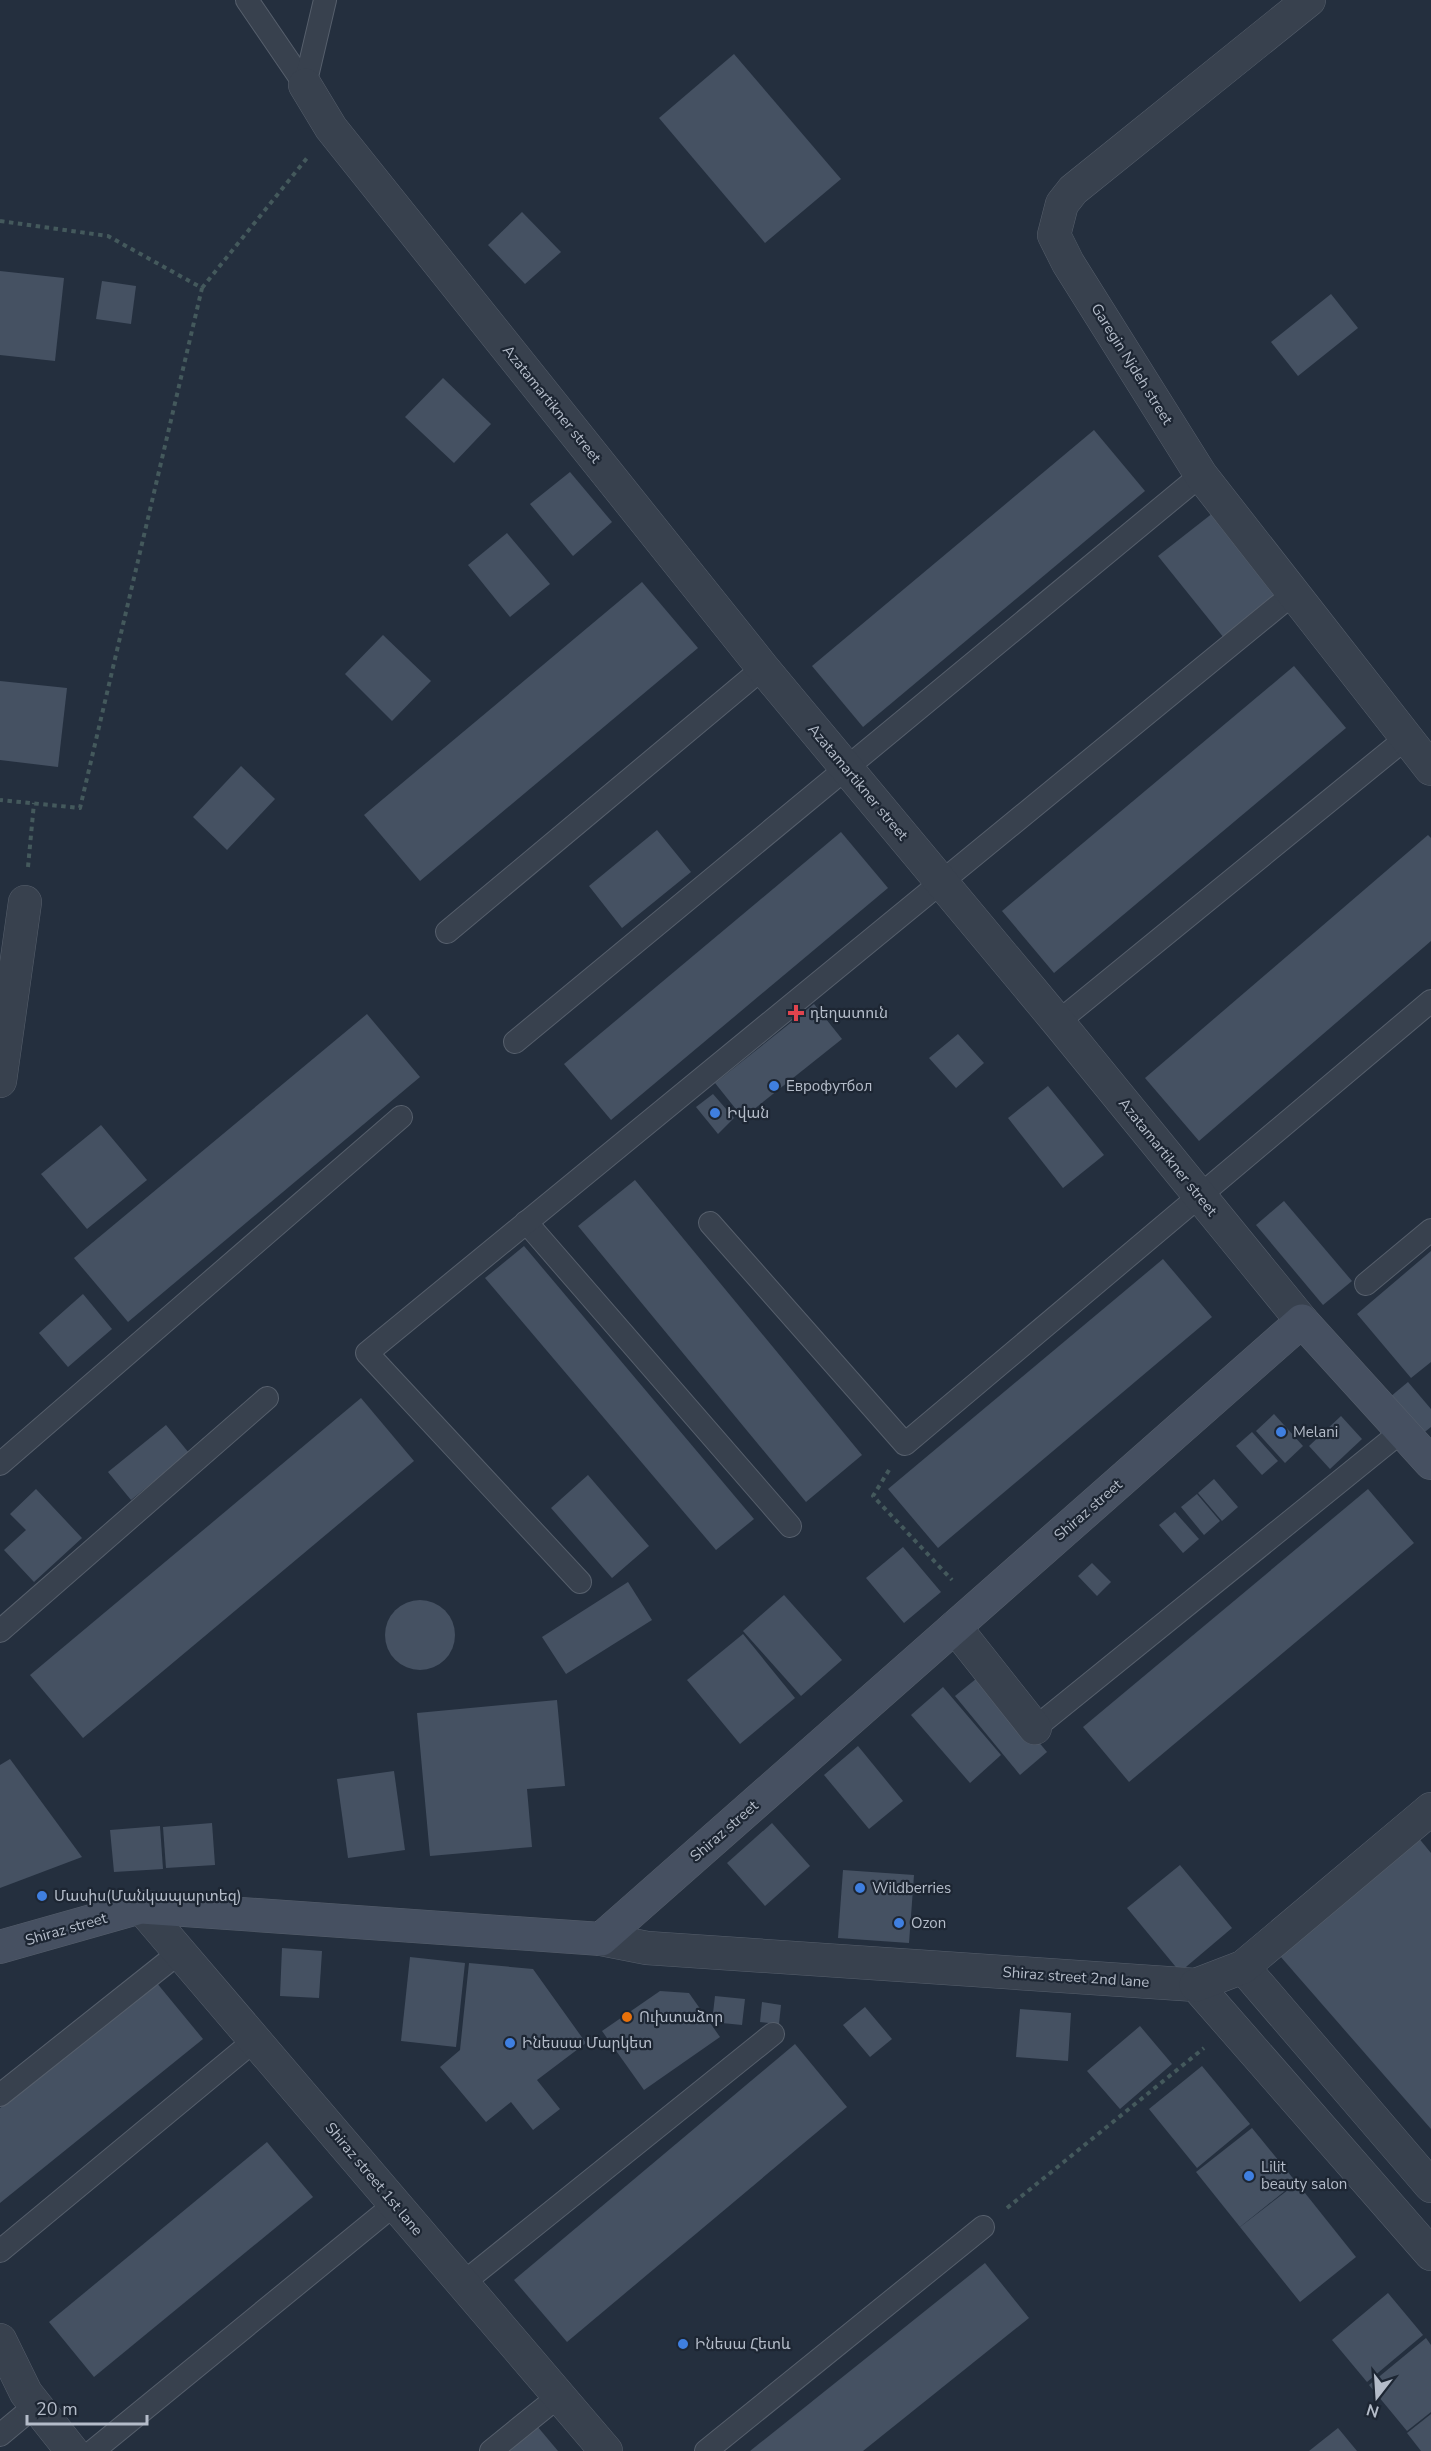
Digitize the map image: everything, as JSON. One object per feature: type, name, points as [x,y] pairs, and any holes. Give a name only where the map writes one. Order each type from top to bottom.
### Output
[{"type":"street","name":"Garegin Njdeh street","points":[[1309,0],[1073,190],[1062,204],[1054,235],[1068,263],[1202,475],[1405,739],[1431,769]]},
{"type":"street","name":"Azatamartikner street","points":[[305,85],[331,128],[763,668],[1058,1022],[1302,1322],[1430,1459]]},
{"type":"street","points":[[0,1081],[25,902]]},
{"type":"street","name":"Shiraz street","points":[[0,1947],[141,1907],[601,1939],[1302,1322]]},
{"type":"street","points":[[955,1627],[1035,1728]]},
{"type":"street","points":[[1431,1809],[1243,1967],[1196,1985],[1431,2254]]},
{"type":"street","name":"Shiraz street 1st lane","points":[[141,1907],[606,2451]]},
{"type":"street","name":"Shiraz street 2nd lane","points":[[601,1939],[646,1948],[1196,1985]]},
{"type":"street","points":[[1243,1967],[1431,2186]]},
{"type":"street","points":[[0,2340],[26,2393],[72,2451]]},
{"type":"lane","points":[[247,0],[305,85]]},
{"type":"lane","points":[[305,85],[325,0]]},
{"type":"lane","points":[[515,1042],[1202,475]]},
{"type":"lane","points":[[580,1582],[367,1353],[1294,593]]},
{"type":"lane","points":[[447,932],[763,668]]},
{"type":"lane","points":[[1058,1022],[1405,739]]},
{"type":"lane","points":[[710,1223],[905,1444],[1431,1001]]},
{"type":"lane","points":[[0,1464],[401,1117]]},
{"type":"lane","points":[[526,1222],[790,1526]]},
{"type":"lane","points":[[1366,1284],[1431,1230]]},
{"type":"lane","points":[[0,1631],[267,1398]]},
{"type":"lane","points":[[1035,1728],[1402,1431]]},
{"type":"lane","points":[[0,2095],[180,1952]]},
{"type":"lane","points":[[463,2283],[773,2034]]},
{"type":"lane","points":[[0,2251],[255,2040]]},
{"type":"lane","points":[[93,2451],[395,2204]]},
{"type":"lane","points":[[706,2451],[983,2227]]},
{"type":"lane","points":[[491,2451],[559,2396]]},
{"type":"lane","points":[[0,2435],[36,2405]]},
{"type":"path","points":[[0,800],[80,808],[202,288],[331,128]]},
{"type":"path","points":[[0,221],[108,236],[202,288]]},
{"type":"path","points":[[25,902],[34,802]]},
{"type":"path","points":[[905,1444],[873,1496],[957,1585]]},
{"type":"path","points":[[983,2227],[1232,2025]]},
{"type":"building","points":[[734,54],[841,179],[765,243],[659,118]]},
{"type":"building","points":[[522,212],[561,252],[525,284],[488,245]]},
{"type":"building","points":[[0,271],[64,278],[55,361],[0,355]]},
{"type":"building","points":[[102,281],[136,286],[131,324],[96,319]]},
{"type":"building","points":[[1331,294],[1358,328],[1298,376],[1271,342]]},
{"type":"building","points":[[443,378],[491,424],[454,463],[405,417]]},
{"type":"building","points":[[1094,430],[1145,491],[863,727],[812,666]]},
{"type":"building","points":[[570,472],[612,522],[573,556],[530,504]]},
{"type":"building","points":[[1218,509],[1284,590],[1224,638],[1158,556]]},
{"type":"building","points":[[507,533],[550,584],[510,617],[468,565]]},
{"type":"building","points":[[642,582],[698,648],[420,881],[364,815]]},
{"type":"building","points":[[383,635],[431,681],[392,721],[345,674]]},
{"type":"building","points":[[1294,666],[1346,728],[1054,973],[1002,911]]},
{"type":"building","points":[[0,681],[67,688],[58,767],[0,760]]},
{"type":"building","points":[[241,766],[275,799],[227,850],[193,817]]},
{"type":"building","points":[[657,830],[691,872],[622,928],[589,886]]},
{"type":"building","points":[[841,832],[888,888],[611,1120],[564,1064]]},
{"type":"building","points":[[1428,835],[1431,838],[1431,941],[1199,1141],[1145,1078]]},
{"type":"building","points":[[814,1004],[842,1039],[743,1118],[715,1083]]},
{"type":"building","points":[[367,1014],[420,1077],[128,1322],[74,1258]]},
{"type":"building","points":[[958,1034],[984,1063],[956,1088],[929,1058]]},
{"type":"building","points":[[1048,1086],[1104,1155],[1063,1188],[1008,1118]]},
{"type":"building","points":[[713,1094],[734,1118],[718,1134],[696,1107]]},
{"type":"building","points":[[101,1125],[147,1180],[87,1229],[41,1174]]},
{"type":"building","points":[[635,1180],[862,1455],[806,1502],[578,1226]]},
{"type":"building","points":[[1284,1201],[1352,1281],[1323,1305],[1256,1225]]},
{"type":"building","points":[[524,1246],[754,1519],[716,1550],[485,1278]]},
{"type":"building","points":[[1431,1251],[1431,1362],[1411,1378],[1357,1314]]},
{"type":"building","points":[[1163,1259],[1212,1317],[938,1548],[888,1489]]},
{"type":"building","points":[[83,1294],[112,1329],[68,1367],[39,1333]]},
{"type":"building","points":[[1408,1382],[1431,1409],[1431,1427],[1416,1439],[1384,1402]]},
{"type":"building","points":[[361,1398],[414,1461],[83,1738],[30,1675]]},
{"type":"building","points":[[1274,1414],[1303,1446],[1285,1463],[1256,1431]]},
{"type":"building","points":[[1341,1416],[1362,1439],[1330,1469],[1309,1446]]},
{"type":"building","points":[[166,1425],[189,1453],[131,1500],[108,1472]]},
{"type":"building","points":[[1252,1432],[1278,1461],[1262,1475],[1236,1446]]},
{"type":"building","points":[[588,1475],[649,1546],[612,1578],[551,1508]]},
{"type":"building","points":[[1214,1479],[1238,1507],[1222,1521],[1198,1493]]},
{"type":"building","points":[[36,1489],[82,1538],[34,1582],[4,1550],[26,1530],[10,1514]]},
{"type":"building","points":[[1368,1489],[1414,1543],[1129,1782],[1083,1727]]},
{"type":"building","points":[[1197,1494],[1220,1521],[1204,1535],[1181,1507]]},
{"type":"building","points":[[1175,1512],[1199,1539],[1183,1553],[1159,1525]]},
{"type":"building","points":[[903,1547],[941,1592],[904,1623],[866,1578]]},
{"type":"building","points":[[1092,1563],[1111,1582],[1097,1596],[1078,1576]]},
{"type":"building","points":[[628,1582],[652,1620],[566,1674],[542,1637]]},
{"type":"building","points":[[784,1595],[842,1660],[801,1696],[743,1631]]},
{"type":"building","points":[[420,1600],[433,1603],[445,1610],[452,1622],[455,1635],[452,1648],[445,1660],[433,1667],[420,1670],[407,1667],[395,1660],[388,1648],[385,1635],[388,1622],[395,1610],[407,1603]]},
{"type":"building","points":[[743,1634],[795,1698],[740,1744],[687,1680]]},
{"type":"building","points":[[982,1674],[1047,1752],[1020,1775],[955,1696]]},
{"type":"building","points":[[943,1687],[1001,1755],[970,1783],[911,1715]]},
{"type":"building","points":[[557,1700],[565,1786],[527,1789],[532,1847],[430,1856],[417,1713]]},
{"type":"building","points":[[858,1746],[903,1801],[869,1829],[824,1775]]},
{"type":"building","points":[[10,1759],[82,1857],[0,1888],[0,1765]]},
{"type":"building","points":[[394,1771],[405,1850],[348,1858],[337,1779]]},
{"type":"building","points":[[212,1823],[215,1865],[166,1868],[163,1827]]},
{"type":"building","points":[[772,1823],[810,1866],[765,1906],[727,1863]]},
{"type":"building","points":[[160,1826],[163,1869],[114,1872],[110,1830]]},
{"type":"building","points":[[1417,1836],[1431,1853],[1431,2129],[1280,1956]]},
{"type":"building","points":[[1180,1865],[1232,1928],[1180,1972],[1127,1908]]},
{"type":"building","points":[[843,1870],[914,1875],[909,1943],[838,1938]]},
{"type":"building","points":[[282,1948],[322,1951],[319,1998],[280,1996]]},
{"type":"building","points":[[410,1957],[465,1963],[456,2047],[401,2041]]},
{"type":"building","points":[[469,1963],[533,1969],[586,2043],[537,2080],[560,2109],[533,2130],[511,2102],[486,2122],[440,2067],[460,2050]]},
{"type":"building","points":[[156,1982],[203,2039],[0,2203],[0,2108]]},
{"type":"building","points":[[660,1991],[689,1993],[720,2037],[644,2090],[602,2031]]},
{"type":"building","points":[[715,1996],[745,1999],[742,2025],[712,2022]]},
{"type":"building","points":[[762,2002],[781,2005],[779,2024],[760,2022]]},
{"type":"building","points":[[865,2007],[892,2039],[870,2057],[843,2025]]},
{"type":"building","points":[[1020,2009],[1071,2013],[1068,2061],[1016,2057]]},
{"type":"building","points":[[1140,2026],[1172,2064],[1120,2109],[1087,2071]]},
{"type":"building","points":[[795,2044],[847,2107],[567,2342],[514,2280]]},
{"type":"building","points":[[1202,2066],[1250,2124],[1197,2168],[1149,2109]]},
{"type":"building","points":[[1252,2128],[1296,2182],[1240,2227],[1196,2172]]},
{"type":"building","points":[[267,2142],[313,2197],[94,2377],[49,2322]]},
{"type":"building","points":[[1297,2183],[1356,2257],[1300,2302],[1240,2227]]},
{"type":"building","points":[[985,2263],[1029,2318],[863,2451],[750,2451]]},
{"type":"building","points":[[1388,2293],[1423,2335],[1367,2382],[1332,2340]]},
{"type":"building","points":[[1426,2338],[1431,2345],[1431,2412],[1407,2431],[1369,2385]]},
{"type":"building","points":[[1431,2414],[1431,2451],[1421,2451],[1407,2433]]},
{"type":"building","points":[[537,2426],[558,2451],[508,2451]]},
{"type":"building","points":[[1338,2428],[1357,2451],[1309,2451]]},
{"type":"place","name":"դեղատուն","points":[[796,1013]]},
{"type":"place","name":"Еврофутбол","points":[[774,1086]]},
{"type":"place","name":"Իվան","points":[[715,1113]]},
{"type":"place","name":"Melani","points":[[1281,1432]]},
{"type":"place","name":"Wildberries","points":[[860,1888]]},
{"type":"place","name":"Մասիս(Մանկապարտեզ)","points":[[42,1896]]},
{"type":"place","name":"Ozon","points":[[899,1923]]},
{"type":"place","name":"Ուխտաձոր","points":[[627,2017]]},
{"type":"place","name":"Ինեսսա Մարկետ","points":[[510,2043]]},
{"type":"place","name":"Lilit beauty salon","points":[[1249,2176]]},
{"type":"place","name":"Ինեսա Հետև","points":[[683,2344]]}]
